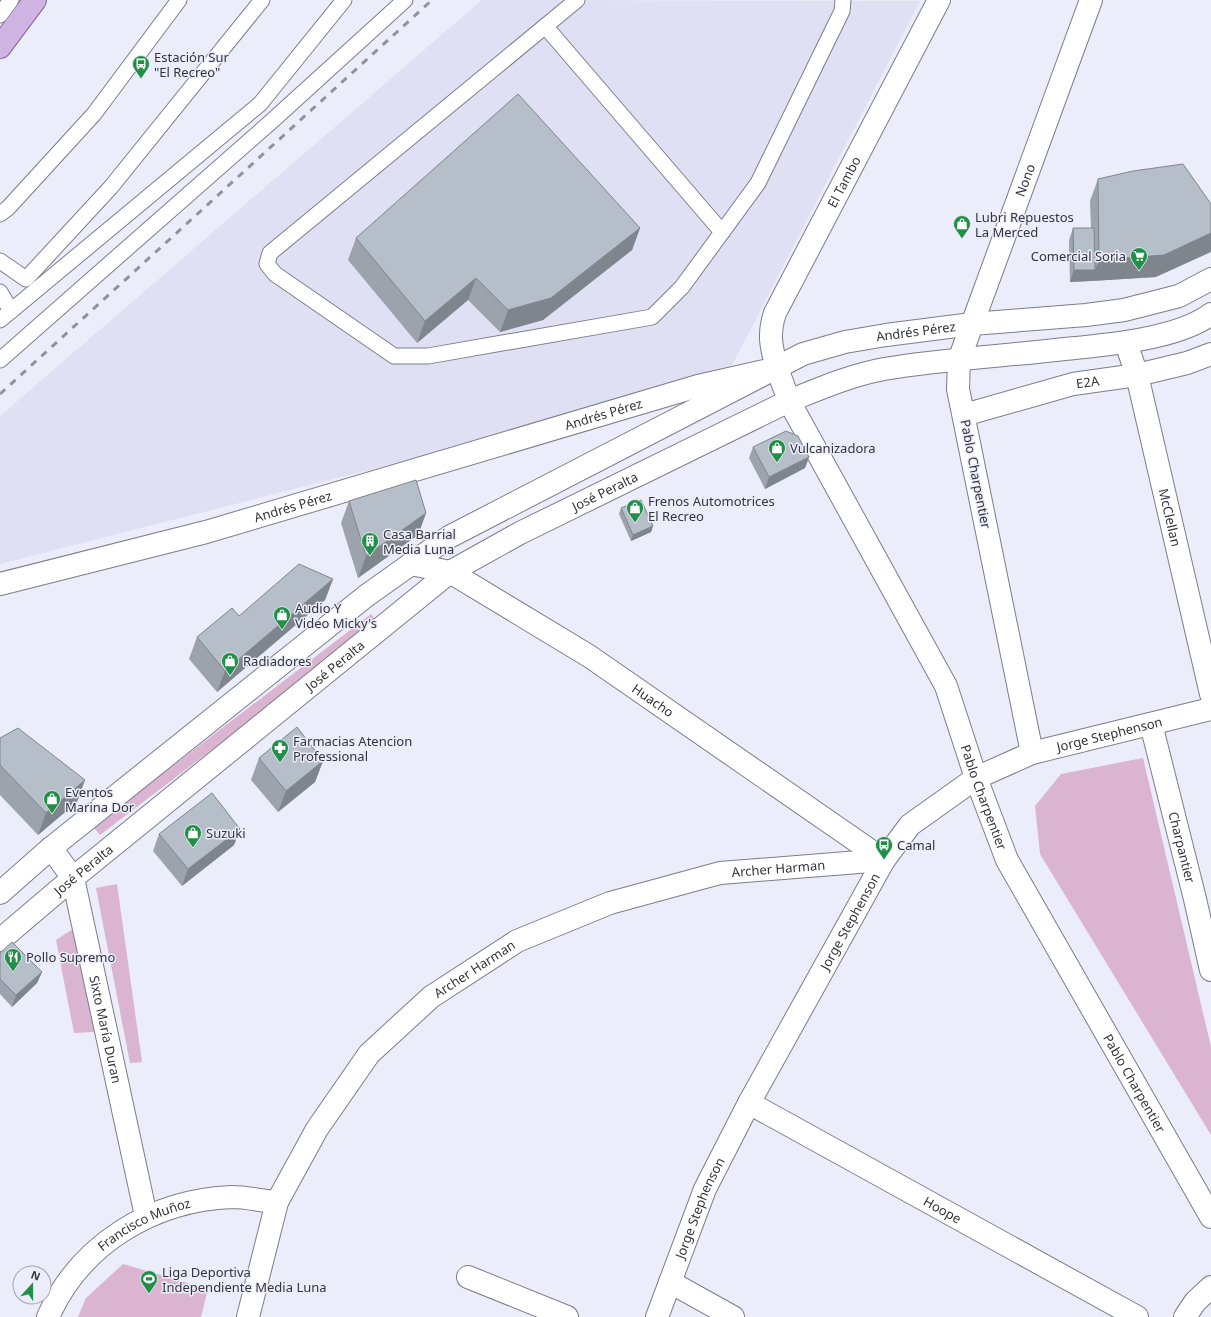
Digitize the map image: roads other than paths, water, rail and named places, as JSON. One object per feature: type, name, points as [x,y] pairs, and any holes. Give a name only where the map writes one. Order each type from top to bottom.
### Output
[{"type":"main road","points":[[0,47],[35,0]]},
{"type":"street","name":"El Tambo","points":[[777,368],[771,349],[770,329],[774,313],[939,0]]},
{"type":"street","name":"Nono","points":[[959,360],[1091,0]]},
{"type":"street","name":"Andrés Pérez","points":[[0,584],[206,532],[698,386],[777,368],[803,354],[845,342],[972,324],[1086,315],[1124,310],[1179,296],[1211,279]]},
{"type":"street","points":[[789,401],[830,385],[882,370],[959,360],[1126,343],[1202,321],[1211,314]]},
{"type":"street","name":"McClellan","points":[[1126,343],[1137,375],[1211,694]]},
{"type":"street","name":"E2A","points":[[964,415],[1073,384],[1137,375],[1187,363],[1211,354]]},
{"type":"street","name":"Pablo Charpentier","points":[[959,360],[958,389],[1032,753]]},
{"type":"street","name":"Pablo Charpentier","points":[[777,368],[789,401],[946,686],[976,778],[1007,860],[1211,1217]]},
{"type":"street","points":[[0,893],[51,848],[366,596],[449,537],[777,368]]},
{"type":"street","name":"José Peralta","points":[[0,940],[73,878],[450,572],[520,533],[789,401]]},
{"type":"street","name":"Huacho","points":[[411,564],[450,572],[589,656],[884,860]]},
{"type":"street","name":"Jorge Stephenson","points":[[656,1317],[704,1189],[749,1103],[884,860],[910,825],[976,778],[1032,753],[1211,709]]},
{"type":"street","name":"Charpantier","points":[[1151,724],[1203,897],[1211,970]]},
{"type":"street","name":"Sixto María Duran","points":[[51,848],[73,878],[146,1216]]},
{"type":"street","name":"Archer Harman","points":[[248,1317],[277,1202],[317,1129],[369,1054],[431,997],[517,941],[610,903],[720,873],[884,860]]},
{"type":"street","name":"Hoope","points":[[749,1103],[1137,1317]]},
{"type":"street","name":"Francisco Muñoz","points":[[48,1317],[56,1300],[79,1266],[110,1238],[146,1216],[188,1202],[203,1200],[233,1197],[277,1202]]},
{"type":"street","points":[[468,1277],[567,1317]]},
{"type":"street","points":[[670,1282],[733,1317]]},
{"type":"street","points":[[1186,1317],[1195,1302],[1211,1288]]},
{"type":"lane","points":[[0,14],[11,0]]},
{"type":"lane","points":[[0,214],[8,208],[94,114],[179,0]]},
{"type":"lane","points":[[0,261],[26,279],[111,187],[262,0]]},
{"type":"lane","points":[[0,292],[6,316],[260,104],[344,0]]},
{"type":"lane","points":[[0,360],[273,120],[405,0]]},
{"type":"lane","points":[[577,0],[270,253],[267,264],[275,274],[394,356],[428,356],[652,317],[682,287],[758,183],[842,11],[843,0]]},
{"type":"lane","points":[[545,26],[722,232]]},
{"type":"railway","points":[[0,394],[432,0]]},
{"type":"place","name":"Estación Sur \"El Recreo\"","points":[[141,79]]},
{"type":"place","name":"Lubri Repuestos La Merced","points":[[962,239]]},
{"type":"place","name":"Comercial Soria","points":[[1139,271]]},
{"type":"place","name":"Vulcanizadora","points":[[777,463]]},
{"type":"place","name":"Frenos Automotrices El Recreo","points":[[635,523]]},
{"type":"place","name":"Casa Barrial Media Luna","points":[[370,556]]},
{"type":"place","name":"Audio Y Video Micky's","points":[[282,630]]},
{"type":"place","name":"Radiadores","points":[[230,676]]},
{"type":"place","name":"Farmacias Atencion Professional","points":[[280,763]]},
{"type":"place","name":"Eventos Marina Dor","points":[[52,814]]},
{"type":"place","name":"Suzuki","points":[[193,848]]},
{"type":"place","name":"Camal","points":[[884,860]]},
{"type":"place","name":"Pollo Supremo","points":[[13,972]]},
{"type":"place","name":"Liga Deportiva Independiente Media Luna","points":[[149,1294]]}]
